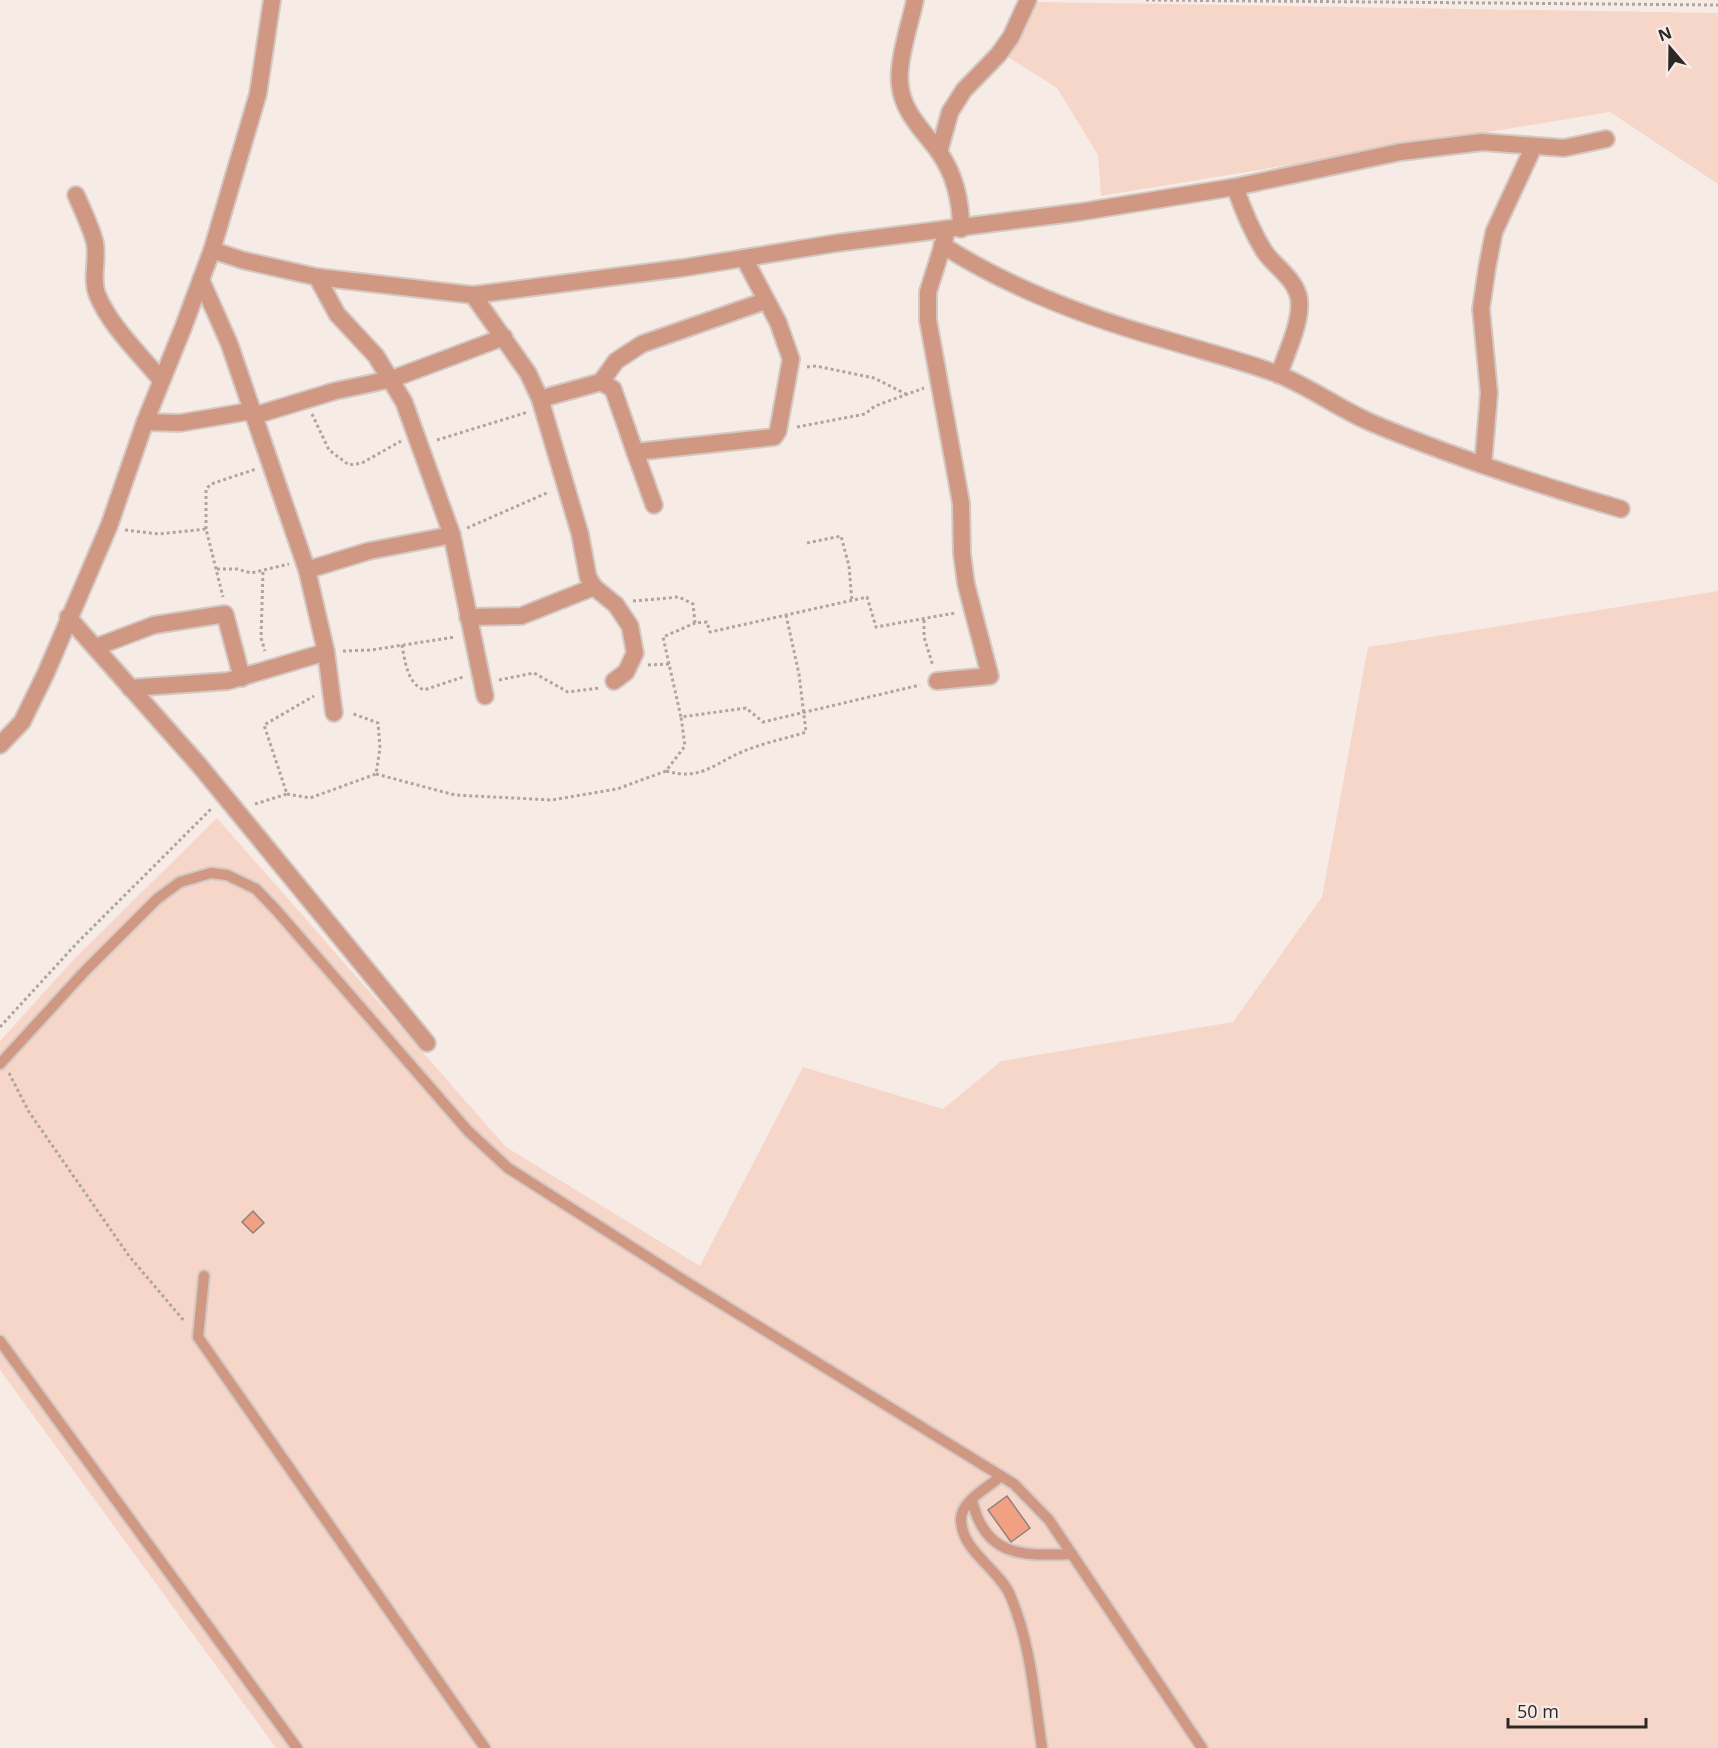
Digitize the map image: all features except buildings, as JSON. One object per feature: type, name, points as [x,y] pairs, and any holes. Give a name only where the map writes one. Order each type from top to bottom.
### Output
[{"type":"street","points":[[0,745],[22,722],[46,673],[109,525],[145,422],[212,250],[258,94],[272,0]]},
{"type":"street","points":[[915,0],[899,83],[902,100],[912,118],[939,152],[956,186],[961,208],[928,292],[932,352],[940,383],[961,503],[962,554],[990,676],[937,681]]},
{"type":"street","points":[[939,152],[950,112],[964,90],[998,55],[1011,37],[1028,0]]},
{"type":"street","points":[[212,250],[242,260],[317,277],[473,295],[837,243],[950,235],[1235,187],[1400,152],[1482,142],[1533,148],[1564,148],[1606,139]]},
{"type":"street","points":[[1483,465],[1489,393],[1481,309],[1487,268],[1494,232],[1533,148]]},
{"type":"street","points":[[1235,187],[1251,230],[1266,254],[1289,279],[1299,297],[1297,318],[1279,375]]},
{"type":"street","points":[[76,195],[94,243],[96,262],[93,281],[98,296],[113,320],[161,380]]},
{"type":"street","points":[[950,235],[986,273],[1016,287],[1107,321],[1228,357],[1279,375],[1371,422],[1483,465],[1620,509]]},
{"type":"street","points":[[635,452],[774,437],[778,431],[790,368],[787,343],[744,258]]},
{"type":"street","points":[[317,277],[337,314],[368,347],[392,379],[418,438],[452,535],[485,696]]},
{"type":"street","points":[[201,280],[229,343],[305,565],[326,652],[334,712]]},
{"type":"street","points":[[473,295],[528,373],[540,399],[566,486],[580,534],[585,568],[594,587],[616,605],[634,638],[636,653],[632,662],[626,672],[614,681]]},
{"type":"street","points":[[540,399],[601,382],[616,361],[642,344],[765,301]]},
{"type":"street","points":[[145,422],[180,423],[252,414],[392,379],[504,337]]},
{"type":"street","points":[[601,382],[613,389],[654,505]]},
{"type":"street","points":[[305,565],[452,535]]},
{"type":"street","points":[[468,617],[521,616],[594,587]]},
{"type":"street","points":[[96,646],[154,625],[225,614],[242,678]]},
{"type":"street","points":[[68,617],[96,646],[224,795],[427,1043]]},
{"type":"street","points":[[130,688],[187,685],[242,678],[326,652]]},
{"type":"lane","points":[[1,1063],[85,971],[157,899],[180,882],[211,873],[227,875],[244,882],[256,889],[277,911],[468,1131],[508,1168],[688,1283],[1001,1476],[1031,1499],[1072,1554],[1202,1748]]},
{"type":"lane","points":[[204,1276],[198,1338],[485,1748]]},
{"type":"lane","points":[[0,1341],[297,1748]]},
{"type":"lane","points":[[1001,1476],[972,1500],[962,1514],[963,1532],[978,1556],[1002,1582],[1019,1620],[1033,1679],[1042,1748]]},
{"type":"lane","points":[[972,1500],[981,1527],[999,1546],[1024,1554],[1072,1554]]},
{"type":"path","points":[[1146,0],[1718,5]]},
{"type":"path","points":[[790,368],[816,366],[874,378],[906,394]]},
{"type":"path","points":[[774,437],[795,427],[865,414],[875,406],[940,383]]},
{"type":"path","points":[[306,399],[329,450],[349,465],[362,463],[418,438],[456,436],[517,417],[528,412],[540,399]]},
{"type":"path","points":[[225,614],[218,569],[207,529],[205,496],[211,484],[270,464]]},
{"type":"path","points":[[452,535],[537,496],[566,486]]},
{"type":"path","points":[[109,525],[129,531],[159,534],[207,529]]},
{"type":"path","points":[[807,543],[841,536],[849,566],[852,602]]},
{"type":"path","points":[[218,569],[263,572],[305,565]]},
{"type":"path","points":[[263,572],[261,639],[267,658],[265,671]]},
{"type":"path","points":[[616,605],[643,598],[679,597],[693,604],[695,623]]},
{"type":"path","points":[[236,810],[287,794],[309,798],[376,774],[455,795],[552,800],[617,789],[666,771],[685,746],[681,717],[663,637],[695,623],[707,622],[710,632],[867,597],[876,627],[924,620],[973,609]]},
{"type":"path","points":[[666,771],[681,775],[715,768],[741,752],[806,732],[794,644],[786,615]]},
{"type":"path","points":[[681,717],[746,708],[763,722],[937,681],[924,637],[924,620]]},
{"type":"path","points":[[326,652],[371,650],[472,634]]},
{"type":"path","points":[[402,645],[409,675],[419,688],[424,690],[480,671],[497,681],[534,672],[568,692],[601,688],[614,681]]},
{"type":"path","points":[[632,662],[669,664]]},
{"type":"path","points":[[287,794],[264,725],[331,687]]},
{"type":"path","points":[[334,712],[358,714],[378,723],[380,748],[376,774]]},
{"type":"path","points":[[0,1027],[77,943],[184,838],[224,795]]},
{"type":"path","points":[[1,1063],[29,1112],[129,1256],[198,1338]]},
{"type":"shaded area","points":[[1038,2],[1718,13],[1718,184],[1610,112],[1101,196],[1098,155],[1057,88],[1006,56]]},
{"type":"shaded area","points":[[1718,591],[1718,1748],[276,1748],[0,1370],[0,1041],[75,958],[217,818],[506,1147],[700,1266],[803,1067],[943,1109],[1001,1061],[1233,1022],[1322,897],[1368,647]]}]
